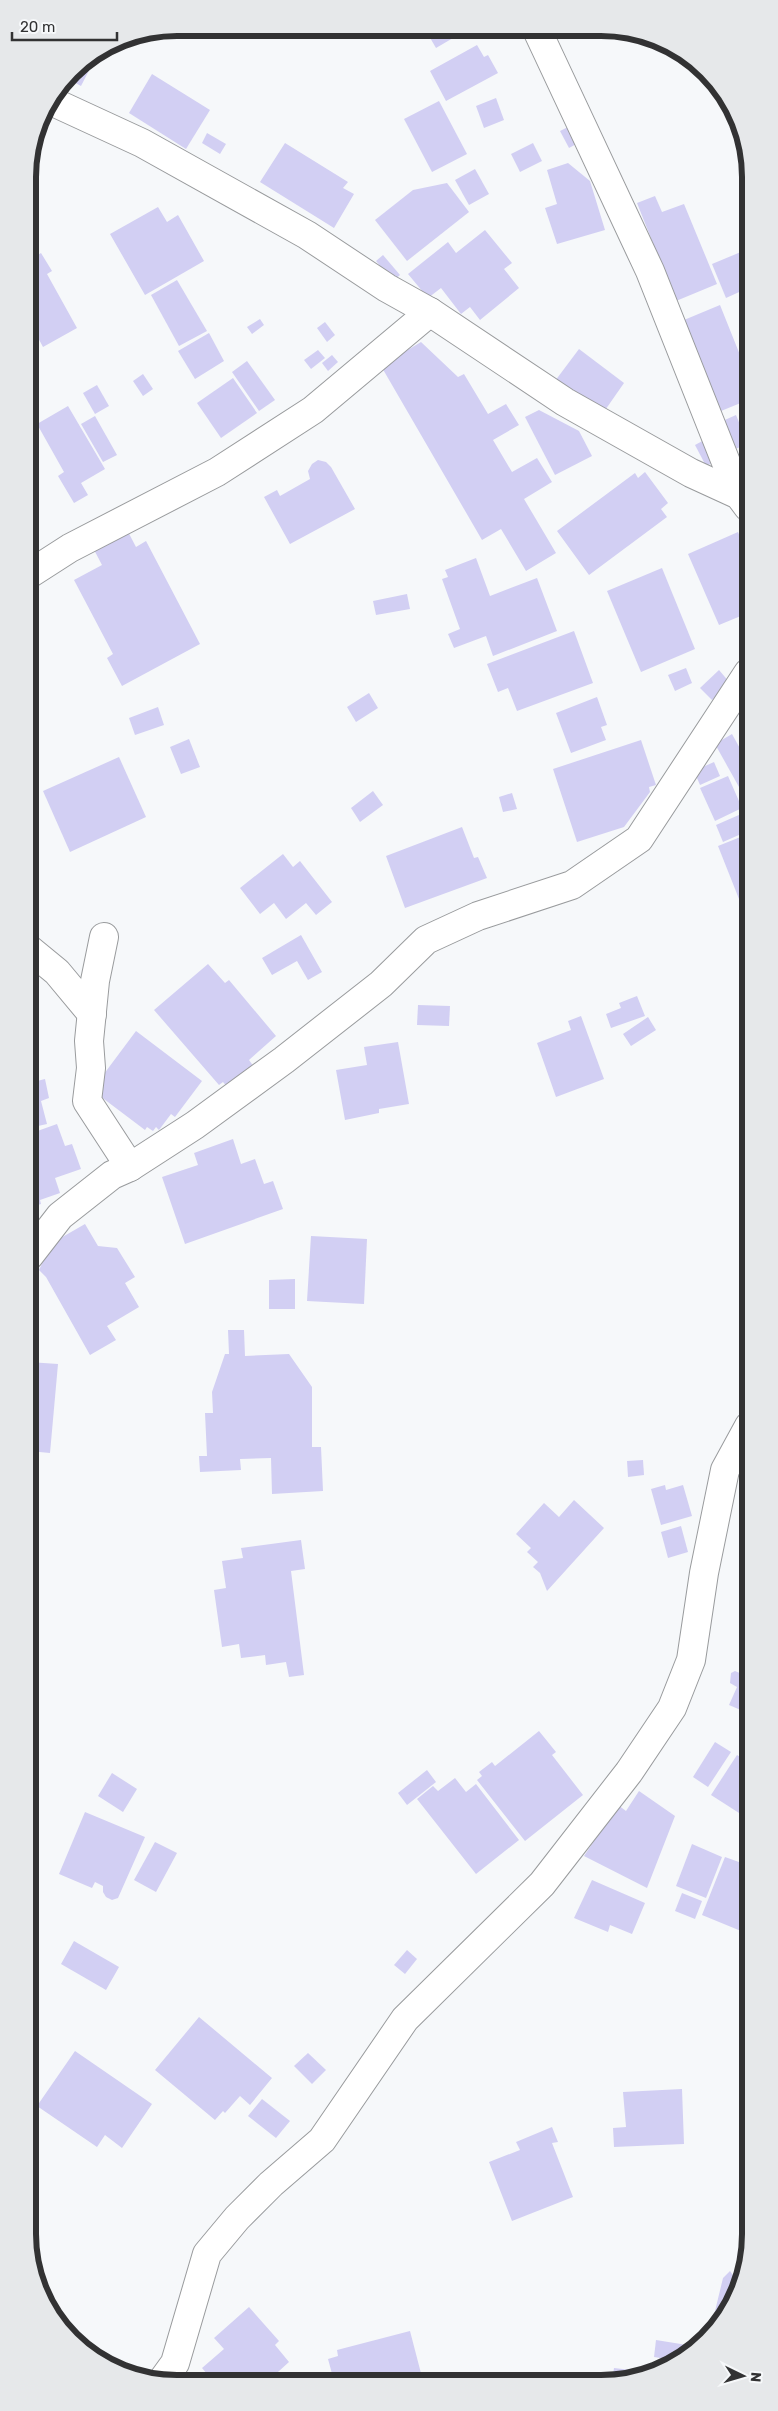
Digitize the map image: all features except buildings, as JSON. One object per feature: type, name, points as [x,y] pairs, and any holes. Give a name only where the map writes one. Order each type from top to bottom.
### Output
[{"type":"street","points":[[539,36],[650,271],[742,498]]},
{"type":"street","points":[[58,103],[142,144],[307,235],[387,288],[430,312],[565,402],[742,500]]},
{"type":"street","points":[[37,569],[70,548],[217,472],[313,410],[430,312]]},
{"type":"street","points":[[36,1246],[60,1216],[112,1175],[130,1167],[195,1125],[284,1060],[381,984],[426,940],[478,916],[572,885],[639,839],[742,683]]},
{"type":"street","points":[[104,937],[95,981],[89,1040],[91,1068],[87,1101],[130,1167]]},
{"type":"street","points":[[37,955],[57,972],[92,1014]]},
{"type":"street","points":[[167,2374],[175,2362],[207,2254],[237,2218],[271,2184],[322,2140],[405,2019],[542,1884],[629,1772],[672,1708],[691,1660],[704,1573],[725,1470],[741,1440]]}]
